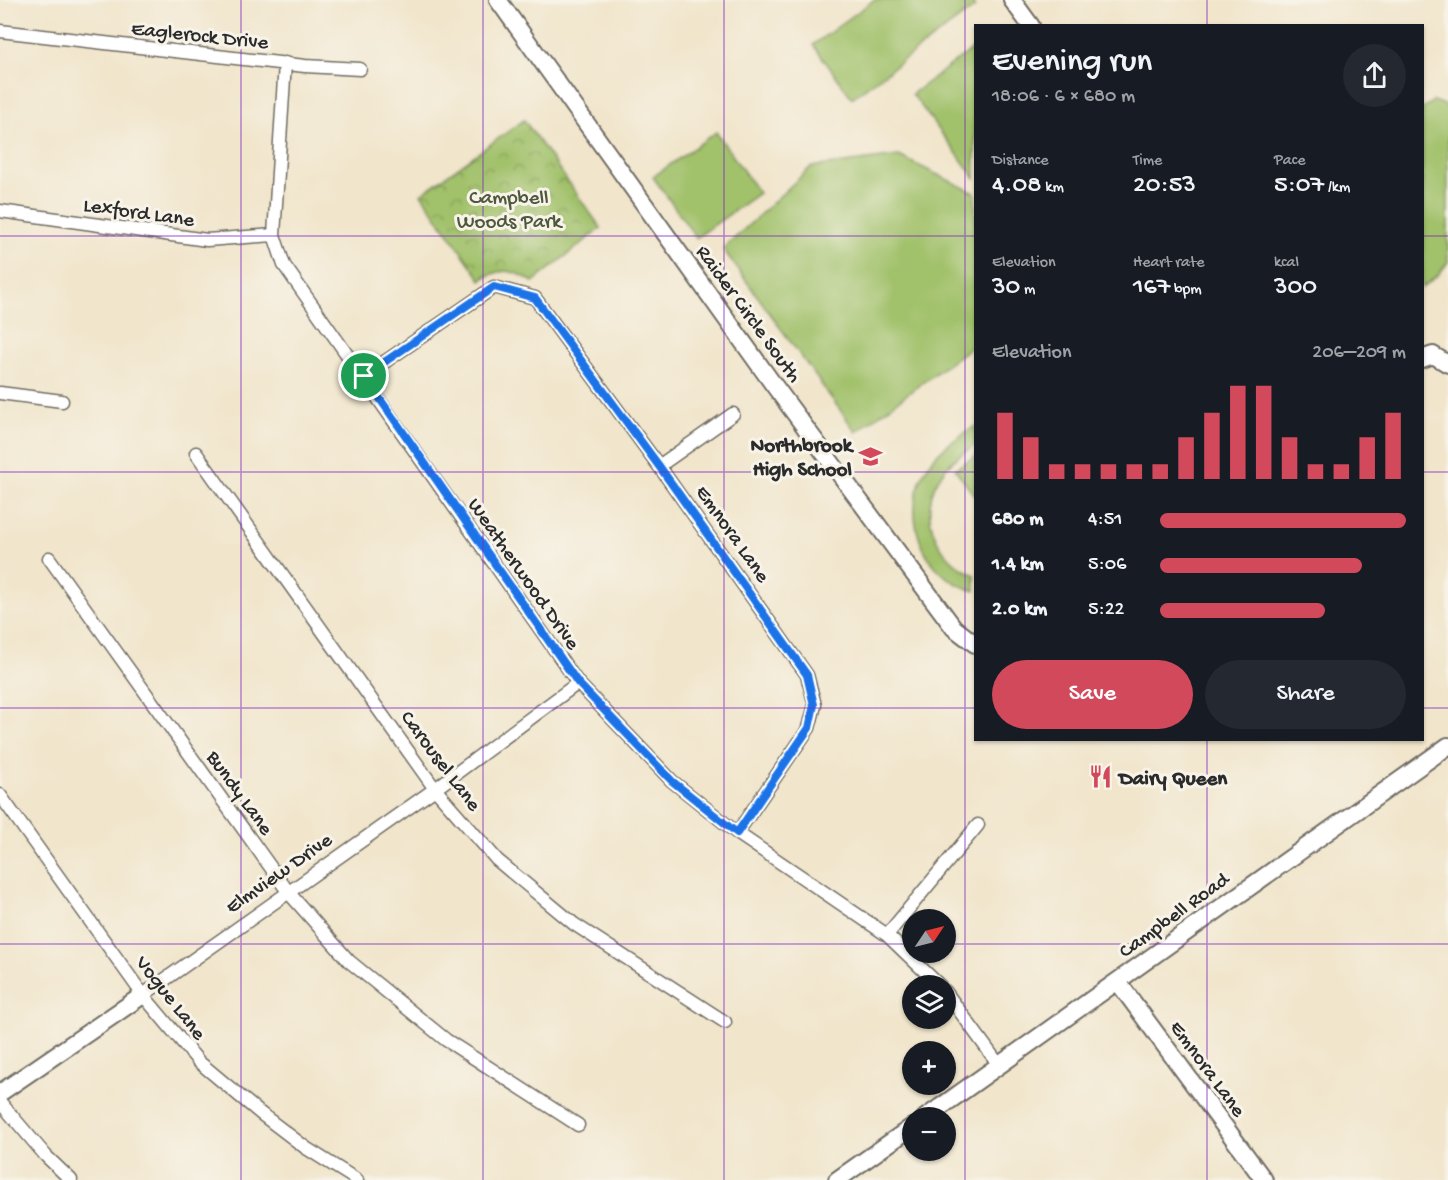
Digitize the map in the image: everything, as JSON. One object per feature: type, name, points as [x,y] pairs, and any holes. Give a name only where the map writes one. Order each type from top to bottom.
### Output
[{"type":"street","name":"Raider Circle South","points":[[498,0],[794,412],[954,628],[974,643]]},
{"type":"street","points":[[1012,0],[1030,24]]},
{"type":"street","name":"Eaglerock Drive","points":[[0,31],[285,63],[360,69]]},
{"type":"street","name":"Weatherwood Drive","points":[[285,63],[274,235],[284,265],[578,683],[672,781],[737,833],[887,935],[929,975]]},
{"type":"street","name":"Lexford Lane","points":[[0,211],[207,240],[274,235]]},
{"type":"street","name":"Emnora Lane","points":[[364,376],[494,287],[535,298],[659,466],[807,675],[814,705],[809,728],[737,833]]},
{"type":"street","points":[[1424,358],[1433,355],[1448,364]]},
{"type":"street","points":[[0,393],[62,401]]},
{"type":"street","points":[[659,466],[733,414]]},
{"type":"street","name":"Carousel Lane","points":[[196,453],[435,789],[496,860],[574,924],[725,1022]]},
{"type":"street","name":"Bundy Lane","points":[[49,558],[289,893],[349,961],[446,1040],[578,1125]]},
{"type":"street","name":"Elmview Drive","points":[[0,1093],[289,893],[578,683]]},
{"type":"street","name":"Campbell Road","points":[[940,1107],[1448,746]]},
{"type":"street","name":"Vogue Lane","points":[[0,795],[143,995],[199,1062],[288,1134],[357,1180]]},
{"type":"street","points":[[887,935],[978,825]]},
{"type":"street","name":"Emnora Lane","points":[[1118,982],[1264,1180]]},
{"type":"street","points":[[956,1006],[999,1065]]},
{"type":"street","points":[[0,1102],[46,1156],[70,1180]]},
{"type":"street","points":[[837,1180],[902,1134]]},
{"type":"green space","points":[[874,0],[970,0],[975,7],[852,98],[813,45]]},
{"type":"green space","points":[[974,48],[974,177],[912,94]]},
{"type":"green space","points":[[1433,101],[1445,105],[1448,110],[1448,262],[1439,274],[1424,286],[1424,108]]},
{"type":"green space","name":"Campbell Woods Park","points":[[524,120],[601,228],[533,282],[519,274],[507,271],[495,273],[481,280],[421,194]]},
{"type":"green space","points":[[716,132],[759,193],[696,238],[653,177]]},
{"type":"green space","points":[[899,156],[974,193],[974,345],[856,432],[723,249],[811,167]]},
{"type":"green space","points":[[974,427],[974,446],[950,464],[935,486],[930,501],[930,516],[939,545],[949,557],[974,574],[974,591],[956,583],[940,572],[928,557],[915,521],[915,501],[920,482],[933,458]]},
{"type":"green space","points":[[974,457],[974,496],[955,469]]},
{"type":"place","name":"Northbrook High School","points":[[870,456]]},
{"type":"place","name":"Dairy Queen","points":[[1101,777]]},
{"type":"route","points":[[494,287],[535,298],[659,466],[807,675],[814,705],[809,728],[737,833],[672,781],[578,683],[364,376],[494,287]]}]
